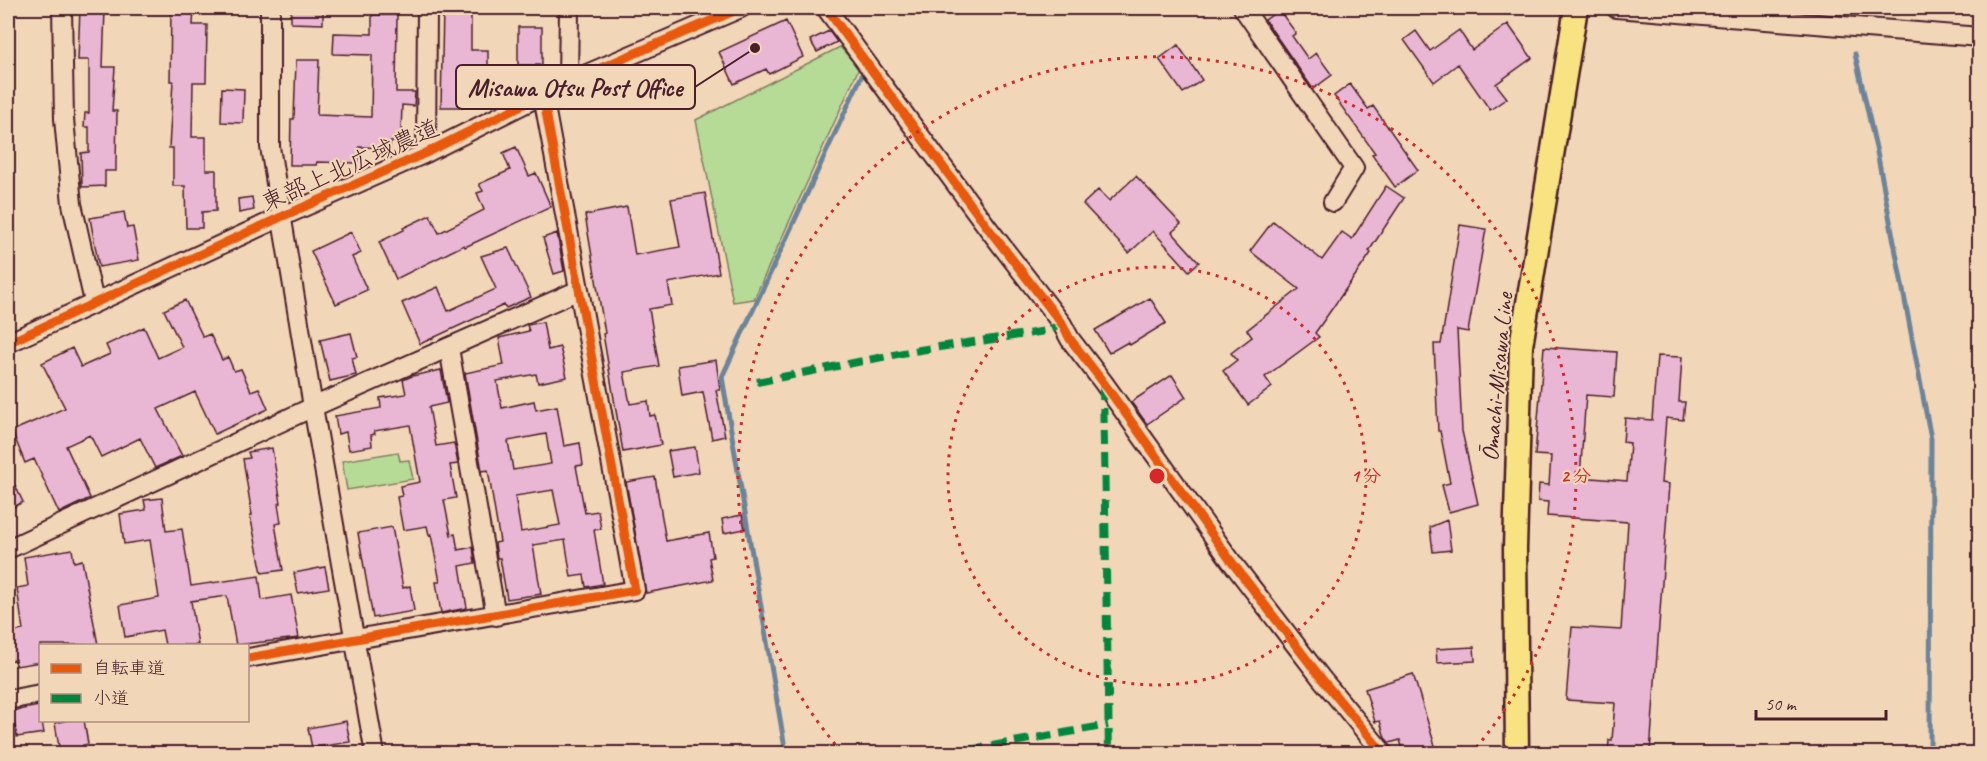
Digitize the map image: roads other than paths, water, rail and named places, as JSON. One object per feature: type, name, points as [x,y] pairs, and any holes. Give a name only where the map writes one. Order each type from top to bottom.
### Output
[{"type":"main road","name":"Ōmachi-Misawa Line","points":[[1517,753],[1515,548],[1521,346],[1576,8]]},
{"type":"street","points":[[62,8],[64,119],[72,204],[94,302]]},
{"type":"street","points":[[270,8],[270,147],[313,407],[375,753]]},
{"type":"street","points":[[426,153],[427,8]]},
{"type":"street","points":[[568,82],[569,8]]},
{"type":"street","name":"東部上北広域農道","points":[[8,343],[426,153],[568,82],[741,8]]},
{"type":"street","points":[[826,8],[1062,324],[1070,339],[1110,391],[1231,561],[1321,678],[1384,753]]},
{"type":"street","points":[[1243,8],[1354,168],[1333,202]]},
{"type":"street","points":[[1616,8],[1980,37]]},
{"type":"street","points":[[249,658],[635,590],[543,96]]},
{"type":"street","points":[[8,549],[313,407],[579,290]]},
{"type":"street","points":[[449,348],[496,616]]},
{"type":"street","points":[[8,700],[39,694]]},
{"type":"waterway","points":[[1855,54],[1878,157],[1931,439],[1930,754]]},
{"type":"waterway","points":[[786,754],[722,377],[862,75]]},
{"type":"place","name":"Misawa Otsu Post Office","points":[[755,48]]}]
